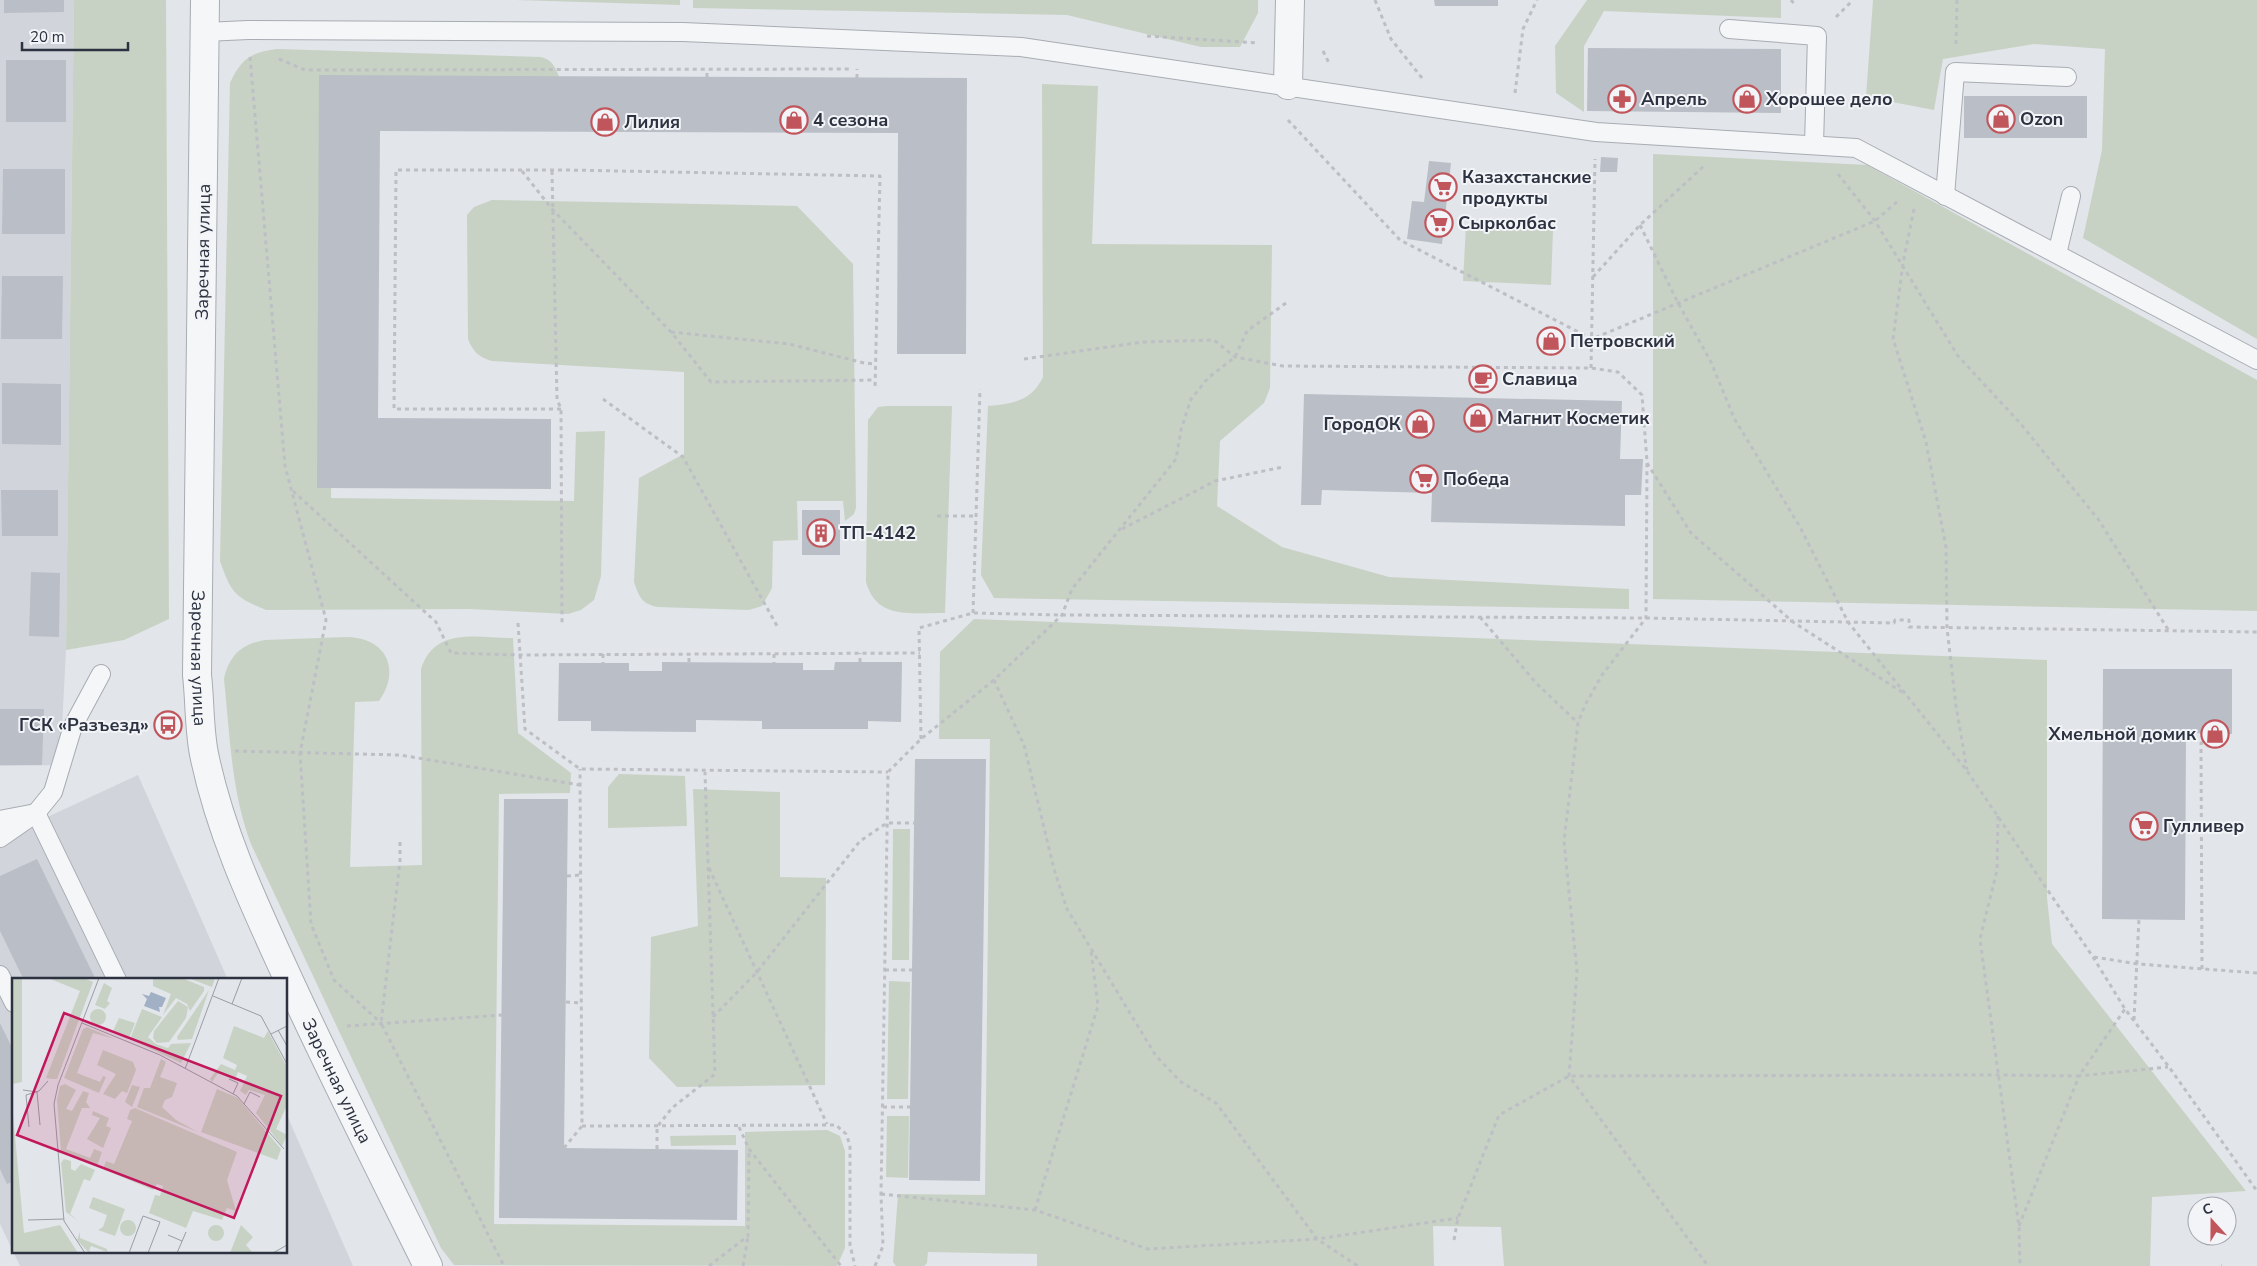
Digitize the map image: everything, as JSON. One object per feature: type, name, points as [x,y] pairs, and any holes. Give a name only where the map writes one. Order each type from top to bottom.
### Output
[{"type":"street","name":"Заречная улица","points":[[205,0],[198,675],[204,753],[235,861],[288,978]]},
{"type":"street","points":[[1288,85],[1290,0]]},
{"type":"street","name":"Заречная улица","points":[[288,978],[311,1029],[428,1266]]},
{"type":"lane","points":[[1729,29],[1817,36],[1814,145]]},
{"type":"lane","points":[[205,32],[248,30],[683,32],[1021,47],[1596,132],[1856,148],[2257,360]]},
{"type":"lane","points":[[1945,196],[1955,72],[2067,77]]},
{"type":"lane","points":[[2057,254],[2071,196]]},
{"type":"lane","points":[[0,838],[36,813],[53,792],[74,726],[101,674]]},
{"type":"lane","points":[[0,820],[36,813]]},
{"type":"lane","points":[[36,813],[116,978]]},
{"type":"lane","points":[[0,975],[12,999]]},
{"type":"path","points":[[1375,0],[1391,39],[1424,80]]},
{"type":"path","points":[[1515,93],[1523,29],[1538,0]]},
{"type":"path","points":[[1955,72],[1957,0]]},
{"type":"path","points":[[248,30],[285,466],[326,620],[300,753],[311,924],[334,980],[381,1023],[504,1266]]},
{"type":"path","points":[[1143,35],[1290,45],[1323,51]]},
{"type":"path","points":[[857,69],[857,78]]},
{"type":"path","points":[[304,70],[866,69]]},
{"type":"path","points":[[707,70],[707,77]]},
{"type":"path","points":[[1288,120],[1400,240],[1592,339],[1875,221],[1919,181]]},
{"type":"path","points":[[1591,368],[1596,132]]},
{"type":"path","points":[[1593,277],[1640,225],[1732,140]]},
{"type":"path","points":[[1814,145],[1875,221],[1903,263],[1958,356],[2020,423],[2098,519],[2169,631]]},
{"type":"path","points":[[561,409],[394,409],[396,170],[880,176],[875,389]]},
{"type":"path","points":[[521,171],[552,209],[671,332],[710,382],[875,380]]},
{"type":"path","points":[[552,171],[556,399],[561,409],[562,624]]},
{"type":"path","points":[[1919,181],[1903,263],[1893,339],[1926,442],[1946,547],[1946,628],[1967,771]]},
{"type":"path","points":[[1640,225],[1678,303],[1711,362],[1734,418],[1800,527],[1848,622],[1967,771],[2093,957],[2125,1009],[2169,1067],[2257,1191]]},
{"type":"path","points":[[875,1266],[883,1246],[882,1194],[888,772],[921,739],[994,680],[1062,616],[1072,589],[1176,459],[1181,430],[1191,399],[1208,378],[1235,357],[1247,331],[1286,303]]},
{"type":"path","points":[[671,332],[789,344],[864,364],[876,364]]},
{"type":"path","points":[[1024,358],[1143,342],[1214,340],[1235,357],[1283,366],[1591,368],[1618,372],[1642,395],[1647,462],[1646,618],[1602,675],[1585,705],[1578,723],[1564,841],[1577,972],[1569,1076],[1708,1266]]},
{"type":"path","points":[[974,613],[980,390]]},
{"type":"path","points":[[603,399],[683,457],[777,626]]},
{"type":"path","points":[[1647,462],[1691,533],[1793,622],[1909,696]]},
{"type":"path","points":[[1119,531],[1215,481],[1283,467]]},
{"type":"path","points":[[292,490],[436,622],[451,652],[519,654],[920,653]]},
{"type":"path","points":[[937,516],[976,516]]},
{"type":"path","points":[[921,739],[919,628],[974,613],[1062,616],[1646,618],[1894,623],[1894,620],[1909,620],[1909,627],[2257,632]]},
{"type":"path","points":[[1480,617],[1536,683],[1578,723]]},
{"type":"path","points":[[518,623],[524,729],[580,769],[705,772],[888,772]]},
{"type":"path","points":[[602,654],[603,663]]},
{"type":"path","points":[[688,662],[689,654]]},
{"type":"path","points":[[774,654],[774,662]]},
{"type":"path","points":[[860,654],[860,662]]},
{"type":"path","points":[[994,680],[1024,745],[1054,869],[1067,909],[1156,1056],[1181,1082],[1216,1103],[1317,1240],[1358,1266]]},
{"type":"path","points":[[2202,969],[2201,743],[2215,743],[2215,734]]},
{"type":"path","points":[[234,751],[400,755],[580,785]]},
{"type":"path","points":[[564,1148],[582,1126],[580,769]]},
{"type":"path","points":[[657,1149],[657,1128],[672,1108],[715,1074],[705,772]]},
{"type":"path","points":[[1998,816],[1998,870],[1980,939],[2018,1227],[2020,1266]]},
{"type":"path","points":[[713,1017],[757,972],[860,841],[887,823],[914,822]]},
{"type":"path","points":[[381,1023],[400,861],[400,842]]},
{"type":"path","points":[[708,866],[827,1124]]},
{"type":"path","points":[[567,876],[580,875]]},
{"type":"path","points":[[2134,1021],[2139,918]]},
{"type":"path","points":[[1035,1210],[1098,1006],[1090,948]]},
{"type":"path","points":[[2093,957],[2138,964],[2257,973]]},
{"type":"path","points":[[885,970],[912,970]]},
{"type":"path","points":[[566,1002],[582,1003]]},
{"type":"path","points":[[2018,1227],[2079,1076],[2125,1009]]},
{"type":"path","points":[[311,1029],[502,1015]]},
{"type":"path","points":[[1454,1240],[1458,1218],[1499,1115],[1569,1076],[2079,1076],[2169,1067]]},
{"type":"path","points":[[883,1107],[910,1107]]},
{"type":"path","points":[[582,1126],[657,1128],[827,1124],[842,1129],[850,1146],[850,1244],[855,1266]]},
{"type":"path","points":[[739,1127],[748,1149],[841,1266]]},
{"type":"path","points":[[743,1266],[748,1236],[748,1149]]},
{"type":"path","points":[[882,1194],[1035,1210],[1148,1249],[1317,1240],[1458,1218]]},
{"type":"path","points":[[709,1266],[748,1236]]},
{"type":"shaded area","name":"ГСК «Разъезд»","points":[[0,0],[74,0],[66,650],[60,765],[0,766]]},
{"type":"shaded area","points":[[138,775],[227,978],[12,978],[12,1249],[0,1224],[0,839]]},
{"type":"shaded area","points":[[288,1118],[353,1266],[20,1266],[14,1254],[288,1254]]},
{"type":"green space","points":[[74,0],[166,0],[169,619],[124,640],[66,650]]},
{"type":"green space","points":[[516,0],[680,0],[680,5]]},
{"type":"green space","points":[[693,0],[1258,0],[1258,13],[1240,47],[1201,47],[1067,15],[693,8]]},
{"type":"green space","points":[[1587,0],[1781,0],[1781,18],[1604,11],[1584,46],[1584,112],[1556,93],[1555,46]]},
{"type":"green space","points":[[1873,0],[2257,0],[2257,339],[2083,238],[2102,150],[2105,49],[2034,44],[1943,59],[1934,110],[1866,97]]},
{"type":"green space","points":[[277,49],[541,57],[548,60],[554,67],[559,77],[335,76],[331,498],[574,501],[576,432],[605,431],[601,576],[594,600],[581,610],[568,614],[469,609],[266,610],[240,597],[227,580],[220,561],[230,83],[238,68],[248,58],[260,52]]},
{"type":"green space","points":[[1042,84],[1098,86],[1092,244],[1272,245],[1270,388],[1264,403],[1220,441],[1217,506],[1282,547],[1389,577],[1629,589],[1629,609],[994,598],[981,575],[988,406],[1020,400],[1033,391],[1043,377]]},
{"type":"green space","points":[[1653,154],[1867,165],[2257,380],[2257,611],[1653,599]]},
{"type":"green space","points":[[492,200],[797,206],[853,264],[856,508],[854,514],[845,521],[843,501],[797,501],[798,540],[773,541],[772,588],[762,606],[749,610],[658,607],[648,604],[642,599],[634,582],[639,478],[684,454],[684,372],[492,361],[483,358],[474,351],[468,339],[467,215],[474,207]]},
{"type":"green space","points":[[1466,226],[1553,230],[1551,285],[1463,281]]},
{"type":"green space","points":[[952,406],[945,613],[908,613],[887,609],[878,603],[871,594],[866,582],[868,420],[878,407]]},
{"type":"green space","points":[[974,619],[2047,660],[2047,898],[2052,944],[2246,1191],[2152,1197],[2150,1266],[1504,1266],[1501,1227],[1433,1226],[1434,1266],[1037,1266],[1037,1254],[928,1252],[927,1263],[924,1266],[896,1266],[893,1262],[898,1194],[985,1195],[990,739],[939,739],[940,652]]},
{"type":"green space","points":[[472,636],[513,638],[518,733],[571,773],[570,793],[499,794],[494,1224],[745,1226],[745,1132],[827,1130],[840,1136],[845,1151],[845,1248],[837,1266],[454,1265],[441,1248],[251,844],[244,824],[235,783],[224,679],[229,664],[237,652],[249,645],[265,640],[347,637],[372,643],[381,650],[389,667],[386,689],[379,701],[355,702],[350,867],[422,865],[421,669],[427,655],[436,646],[447,640]]},
{"type":"green space","points":[[619,774],[685,776],[687,826],[608,828],[608,787]]},
{"type":"green space","points":[[693,789],[780,792],[780,877],[826,878],[825,1085],[677,1087],[649,1058],[651,937],[698,926]]},
{"type":"green space","points":[[893,829],[910,829],[909,960],[892,960]]},
{"type":"green space","points":[[889,981],[910,982],[908,1099],[887,1099]]},
{"type":"green space","points":[[887,1116],[909,1116],[908,1178],[886,1177]]},
{"type":"green space","points":[[736,1135],[736,1145],[671,1146],[670,1136]]},
{"type":"building","points":[[4,0],[64,0],[64,12],[4,13]]},
{"type":"building","points":[[1434,0],[1498,0],[1498,6],[1435,6]]},
{"type":"building","points":[[1588,48],[1781,49],[1781,113],[1587,111]]},
{"type":"building","points":[[6,60],[66,60],[66,122],[6,122]]},
{"type":"building","points":[[319,75],[967,78],[966,354],[897,354],[898,133],[380,131],[378,418],[551,419],[551,489],[317,488]]},
{"type":"building","points":[[1964,96],[2087,96],[2087,138],[1964,138]]},
{"type":"building","points":[[1601,157],[1618,158],[1617,172],[1600,172]]},
{"type":"building","points":[[1429,161],[1451,163],[1442,244],[1407,239],[1412,201],[1424,202]]},
{"type":"building","points":[[3,169],[65,169],[65,234],[2,234]]},
{"type":"building","points":[[2,276],[63,276],[62,339],[1,339]]},
{"type":"building","points":[[2,383],[61,384],[61,445],[2,444]]},
{"type":"building","points":[[1304,394],[1622,401],[1620,459],[1643,459],[1641,495],[1625,495],[1625,526],[1431,522],[1432,493],[1322,490],[1321,505],[1301,505]]},
{"type":"building","points":[[1,490],[58,490],[58,536],[2,536]]},
{"type":"building","name":"ТП-4142","points":[[802,510],[840,510],[840,555],[802,555]]},
{"type":"building","points":[[31,572],[60,573],[59,637],[29,636]]},
{"type":"building","points":[[662,662],[803,663],[803,670],[834,670],[835,662],[902,662],[901,722],[868,721],[868,729],[762,729],[762,721],[696,720],[696,732],[591,731],[591,721],[558,721],[559,663],[629,663],[629,671],[662,671]]},
{"type":"building","name":"Гулливер","points":[[2103,669],[2232,669],[2232,734],[2186,733],[2185,920],[2102,919]]},
{"type":"building","points":[[0,709],[44,709],[42,765],[0,765]]},
{"type":"building","points":[[915,759],[986,759],[980,1181],[909,1180]]},
{"type":"building","points":[[504,799],[568,799],[564,1148],[738,1150],[737,1220],[499,1218]]},
{"type":"building","points":[[37,859],[95,978],[23,978],[0,931],[0,876]]},
{"type":"building","points":[[0,1023],[12,1048],[12,1182],[7,1184],[0,1169]]},
{"type":"place","name":"Апрель","points":[[1622,99]]},
{"type":"place","name":"Хорошее дело","points":[[1747,99]]},
{"type":"place","name":"Ozon","points":[[2001,119]]},
{"type":"place","name":"4 сезона","points":[[794,120]]},
{"type":"place","name":"Лилия","points":[[605,122]]},
{"type":"place","name":"Казахстанские продукты","points":[[1443,187]]},
{"type":"place","name":"Сырколбас","points":[[1439,223]]},
{"type":"place","name":"Петровский","points":[[1551,341]]},
{"type":"place","name":"Славица","points":[[1483,379]]},
{"type":"place","name":"Магнит Косметик","points":[[1478,418]]},
{"type":"place","name":"ГородОК","points":[[1420,424]]},
{"type":"place","name":"Победа","points":[[1424,479]]},
{"type":"place","name":"ТП-4142","points":[[821,533]]},
{"type":"place","name":"ГСК «Разъезд»","points":[[168,725]]},
{"type":"place","name":"Хмельной домик","points":[[2215,734]]},
{"type":"place","name":"Гулливер","points":[[2144,826]]}]
